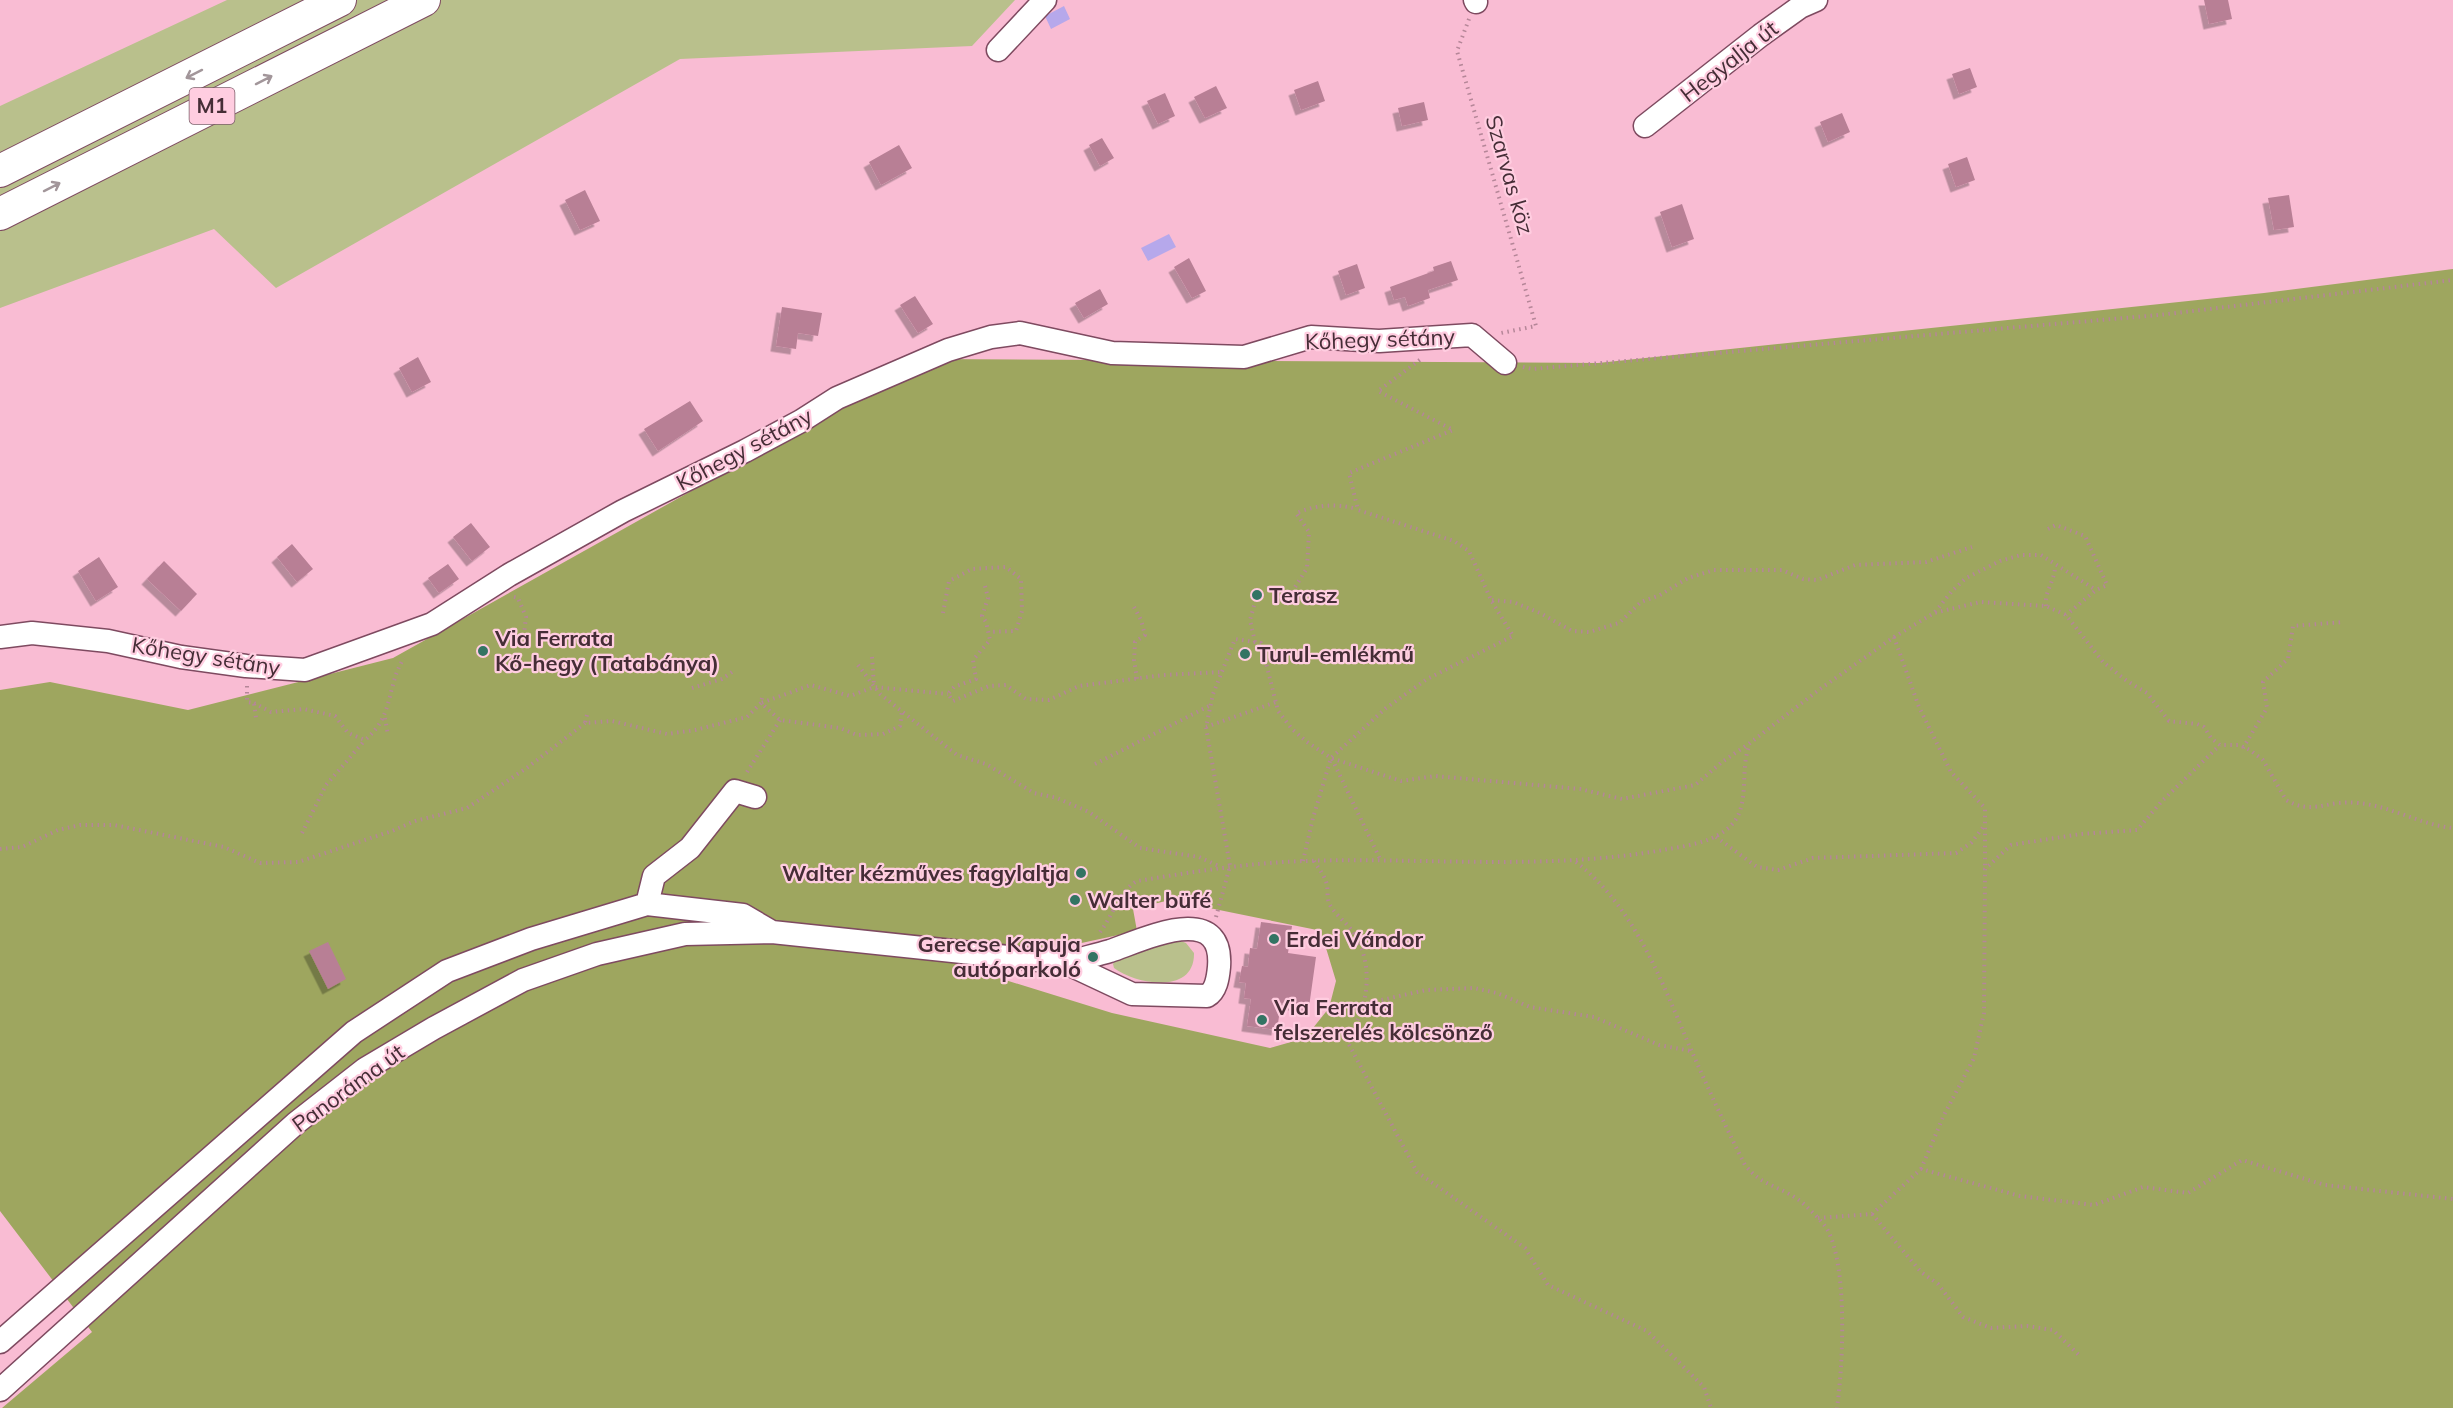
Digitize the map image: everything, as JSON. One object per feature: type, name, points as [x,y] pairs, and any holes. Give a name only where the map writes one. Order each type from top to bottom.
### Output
[{"type":"highway","name":"M1","points":[[0,171],[340,0]]},
{"type":"highway","name":"M1","points":[[0,214],[424,0]]},
{"type":"street","points":[[998,50],[1045,0]]},
{"type":"street","name":"Hegyalja út","points":[[1645,126],[1761,35],[1800,7],[1816,0]]},
{"type":"street","name":"Kőhegy sétány","points":[[0,637],[32,633],[108,641],[181,657],[267,668],[305,670],[432,624],[493,585],[622,511],[697,476],[801,421],[837,398],[948,350],[991,337],[1020,333],[1112,352],[1244,357],[1311,337],[1379,341],[1472,335],[1505,363]]},
{"type":"street","points":[[647,904],[654,876],[690,849],[745,794]]},
{"type":"street","name":"Panoráma út","points":[[0,1342],[354,1032],[447,971],[531,939],[647,904],[743,915],[772,932]]},
{"type":"street","points":[[1194,929],[1211,936],[1217,946],[1219,968],[1214,988],[1207,996],[1132,994],[1065,963],[1173,931],[1194,929]]},
{"type":"street","name":"Panoráma út","points":[[0,1390],[296,1124],[365,1069],[434,1028],[523,980],[597,954],[685,934],[772,932],[1065,963]]},
{"type":"path","name":"Szarvas köz","points":[[1475,1],[1457,51],[1536,326],[1502,333]]},
{"type":"path","points":[[1505,363],[1532,369],[1935,336],[2159,315],[2453,280]]},
{"type":"path","points":[[1358,510],[1349,473],[1453,430],[1378,391],[1453,336]]},
{"type":"path","points":[[1292,592],[1307,568],[1309,532],[1296,513],[1316,505],[1343,506],[1462,545],[1468,551],[1491,600],[1513,636],[1427,679],[1386,708],[1331,758],[1303,861]]},
{"type":"path","points":[[2048,529],[2056,525],[2085,536],[2107,585],[2096,590],[2067,615]]},
{"type":"path","points":[[1491,600],[1513,602],[1540,613],[1572,631],[1589,632],[1618,622],[1641,602],[1660,595],[1688,578],[1714,570],[1782,570],[1803,579],[1817,580],[1856,565],[1926,562],[1972,547]]},
{"type":"path","points":[[1934,613],[1952,591],[1966,579],[2000,561],[2021,555],[2038,554],[2096,590]]},
{"type":"path","points":[[2046,606],[2046,595],[2054,580],[2055,566]]},
{"type":"path","points":[[943,613],[949,581],[972,569],[1006,567],[1020,579],[1022,611],[1016,631],[989,632]]},
{"type":"path","points":[[493,585],[501,593],[518,598],[526,617],[524,634]]},
{"type":"path","points":[[948,694],[954,687],[976,679],[974,660],[990,640],[982,616],[988,598],[985,586]]},
{"type":"path","points":[[1255,642],[1250,620],[1257,595]]},
{"type":"path","points":[[1211,936],[1230,866],[1206,727],[1209,706],[1235,639],[1261,644],[1264,648],[1280,715],[1307,742],[1331,758],[1401,780],[1436,776],[1580,789],[1622,799],[1695,785],[1820,689],[1894,637],[1934,613],[1980,602],[2046,606],[2067,615],[2103,662],[2147,693],[2165,717],[2173,722],[2204,727],[2211,738],[2220,745],[2243,748],[2263,760],[2286,800],[2301,808],[2310,809],[2334,802],[2360,803],[2453,828]]},
{"type":"path","points":[[1134,607],[1145,635],[1136,642],[1134,660],[1137,678]]},
{"type":"path","points":[[2243,748],[2267,708],[2263,682],[2288,659],[2292,626],[2344,622]]},
{"type":"path","points":[[302,833],[326,785],[375,731],[384,717],[391,698],[396,670],[410,649],[417,630]]},
{"type":"path","points":[[1818,1218],[1872,1214],[1921,1169],[1944,1115],[1974,1058],[1984,1013],[1985,808],[1951,772],[1919,707],[1894,637]]},
{"type":"path","points":[[872,657],[874,687]]},
{"type":"path","points":[[858,665],[874,687],[957,755],[986,764],[1034,792],[1057,798],[1089,812],[1140,848],[1199,857],[1221,867]]},
{"type":"path","points":[[267,668],[253,675],[246,688],[247,702],[271,712],[304,709],[335,716],[348,733],[365,740]]},
{"type":"path","points":[[692,688],[722,679],[735,670]]},
{"type":"path","points":[[948,694],[952,700],[989,686],[1006,685],[1026,699],[1049,700],[1079,686],[1137,678],[1221,672]]},
{"type":"path","points":[[0,849],[22,847],[58,830],[80,825],[114,825],[224,847],[260,863],[298,862],[392,831],[415,821],[467,808],[528,767],[585,723],[612,721],[667,734],[695,730],[747,717],[761,703],[811,685],[850,696],[874,687],[948,694]]},
{"type":"path","points":[[761,703],[762,698]]},
{"type":"path","points":[[1206,727],[1276,702]]},
{"type":"path","points":[[254,703],[256,718]]},
{"type":"path","points":[[761,703],[780,720],[840,728],[856,735],[883,735],[900,726],[902,711]]},
{"type":"path","points":[[1095,764],[1209,706]]},
{"type":"path","points":[[585,723],[587,715]]},
{"type":"path","points":[[384,717],[388,735]]},
{"type":"path","points":[[745,794],[780,720]]},
{"type":"path","points":[[1065,963],[1109,922],[1130,885],[1137,882],[1221,867],[1303,861],[1575,861],[1636,855],[1716,837],[1728,829],[1742,809],[1744,760],[1750,743]]},
{"type":"path","points":[[1985,869],[2011,845],[2081,834],[2137,830],[2162,801],[2220,745]]},
{"type":"path","points":[[1331,758],[1381,861]]},
{"type":"path","points":[[1716,837],[1757,867],[1779,870],[1813,858],[1956,853],[1971,843],[1985,825]]},
{"type":"path","points":[[1314,861],[1326,884],[1329,903],[1351,929],[1360,944],[1366,970],[1364,1004],[1356,1025],[1346,1039],[1417,1172],[1525,1248],[1548,1285],[1647,1331],[1704,1387],[1711,1408]]},
{"type":"path","points":[[1575,861],[1611,898],[1642,942],[1671,1000],[1736,1147],[1752,1175],[1796,1197],[1818,1218],[1828,1232],[1839,1284],[1843,1362],[1837,1408]]},
{"type":"path","points":[[1364,1004],[1426,990],[1474,988],[1497,993],[1530,1007],[1594,1017],[1659,1046],[1692,1051]]},
{"type":"path","points":[[1921,1169],[2020,1196],[2094,1205],[2143,1187],[2188,1193],[2242,1160],[2325,1185],[2453,1199]]},
{"type":"path","points":[[1872,1214],[1922,1272],[1938,1284],[1963,1317],[1991,1328],[2027,1326],[2053,1330],[2081,1357]]},
{"type":"green space","points":[[227,0],[1015,0],[972,46],[680,59],[276,288],[214,229],[0,308],[0,106]]},
{"type":"green space","points":[[2453,269],[2453,1408],[2,1408],[92,1332],[0,1211],[0,690],[50,682],[188,710],[393,658],[927,359],[1598,363],[2264,293]],"holes":[[[1170,900],[1317,930],[1326,948],[1336,981],[1329,1008],[1305,1038],[1270,1048],[1112,1013],[957,965],[961,939],[1049,950],[1137,931],[1133,909]]]},
{"type":"green space","points":[[1178,940],[1186,943],[1194,953],[1192,966],[1185,975],[1175,981],[1150,982],[1136,979],[1114,968],[1113,964],[1117,957]]},
{"type":"shaded area","points":[[1064,6],[1070,19],[1051,29],[1045,16]]},
{"type":"shaded area","points":[[1169,234],[1176,247],[1148,261],[1141,248]]},
{"type":"building","points":[[2204,0],[2228,0],[2232,19],[2209,24]]},
{"type":"building","points":[[1970,68],[1977,87],[1959,94],[1952,74]]},
{"type":"building","points":[[1318,81],[1325,101],[1301,110],[1294,90]]},
{"type":"building","points":[[1216,86],[1227,108],[1205,118],[1194,97]]},
{"type":"building","points":[[1165,93],[1175,116],[1158,124],[1147,101]]},
{"type":"building","points":[[1424,102],[1428,120],[1402,126],[1398,108]]},
{"type":"building","points":[[1842,113],[1850,132],[1828,142],[1820,122]]},
{"type":"building","points":[[1102,138],[1114,158],[1100,166],[1089,145]]},
{"type":"building","points":[[899,145],[912,168],[881,185],[869,162]]},
{"type":"building","points":[[1967,157],[1975,180],[1956,187],[1948,164]]},
{"type":"building","points":[[585,190],[600,221],[580,230],[565,200]]},
{"type":"building","points":[[2289,195],[2294,227],[2274,230],[2268,198]]},
{"type":"building","points":[[1682,204],[1694,239],[1672,247],[1660,212]]},
{"type":"building","points":[[1189,258],[1206,291],[1192,298],[1174,267]]},
{"type":"building","points":[[1451,261],[1458,280],[1428,290],[1430,298],[1408,306],[1405,297],[1394,300],[1390,287],[1434,271],[1433,267]]},
{"type":"building","points":[[1357,264],[1365,288],[1346,295],[1338,271]]},
{"type":"building","points":[[1100,289],[1108,304],[1084,318],[1075,303]]},
{"type":"building","points":[[915,296],[933,324],[918,333],[900,305]]},
{"type":"building","points":[[782,307],[822,313],[818,336],[798,333],[796,349],[776,346]]},
{"type":"building","points":[[418,357],[431,382],[412,392],[399,368]]},
{"type":"building","points":[[690,401],[703,421],[658,451],[644,429]]},
{"type":"building","points":[[471,523],[490,547],[472,561],[453,537]]},
{"type":"building","points":[[292,544],[313,569],[297,582],[277,557]]},
{"type":"building","points":[[99,557],[118,587],[96,601],[78,571]]},
{"type":"building","points":[[164,561],[197,594],[181,611],[147,579]]},
{"type":"building","points":[[448,564],[459,579],[439,593],[428,578]]},
{"type":"building","points":[[1261,922],[1292,926],[1288,953],[1316,957],[1309,1007],[1281,1003],[1277,1030],[1247,1026],[1251,999],[1244,998],[1246,983],[1239,982],[1242,966],[1248,967],[1250,948],[1257,949]]},
{"type":"building","points":[[328,942],[346,979],[328,989],[309,951]]},
{"type":"place","name":"Terasz","points":[[1257,595]]},
{"type":"place","name":"Via Ferrata Kő-hegy (Tatabánya)","points":[[483,651]]},
{"type":"place","name":"Turul-emlékmű","points":[[1245,654]]},
{"type":"place","name":"Walter kézműves fagylaltja","points":[[1081,873]]},
{"type":"place","name":"Walter büfé","points":[[1075,900]]},
{"type":"place","name":"Erdei Vándor","points":[[1274,939]]},
{"type":"place","name":"Gerecse Kapuja autóparkoló","points":[[1093,957]]},
{"type":"place","name":"Via Ferrata felszerelés kölcsönző","points":[[1262,1020]]}]
